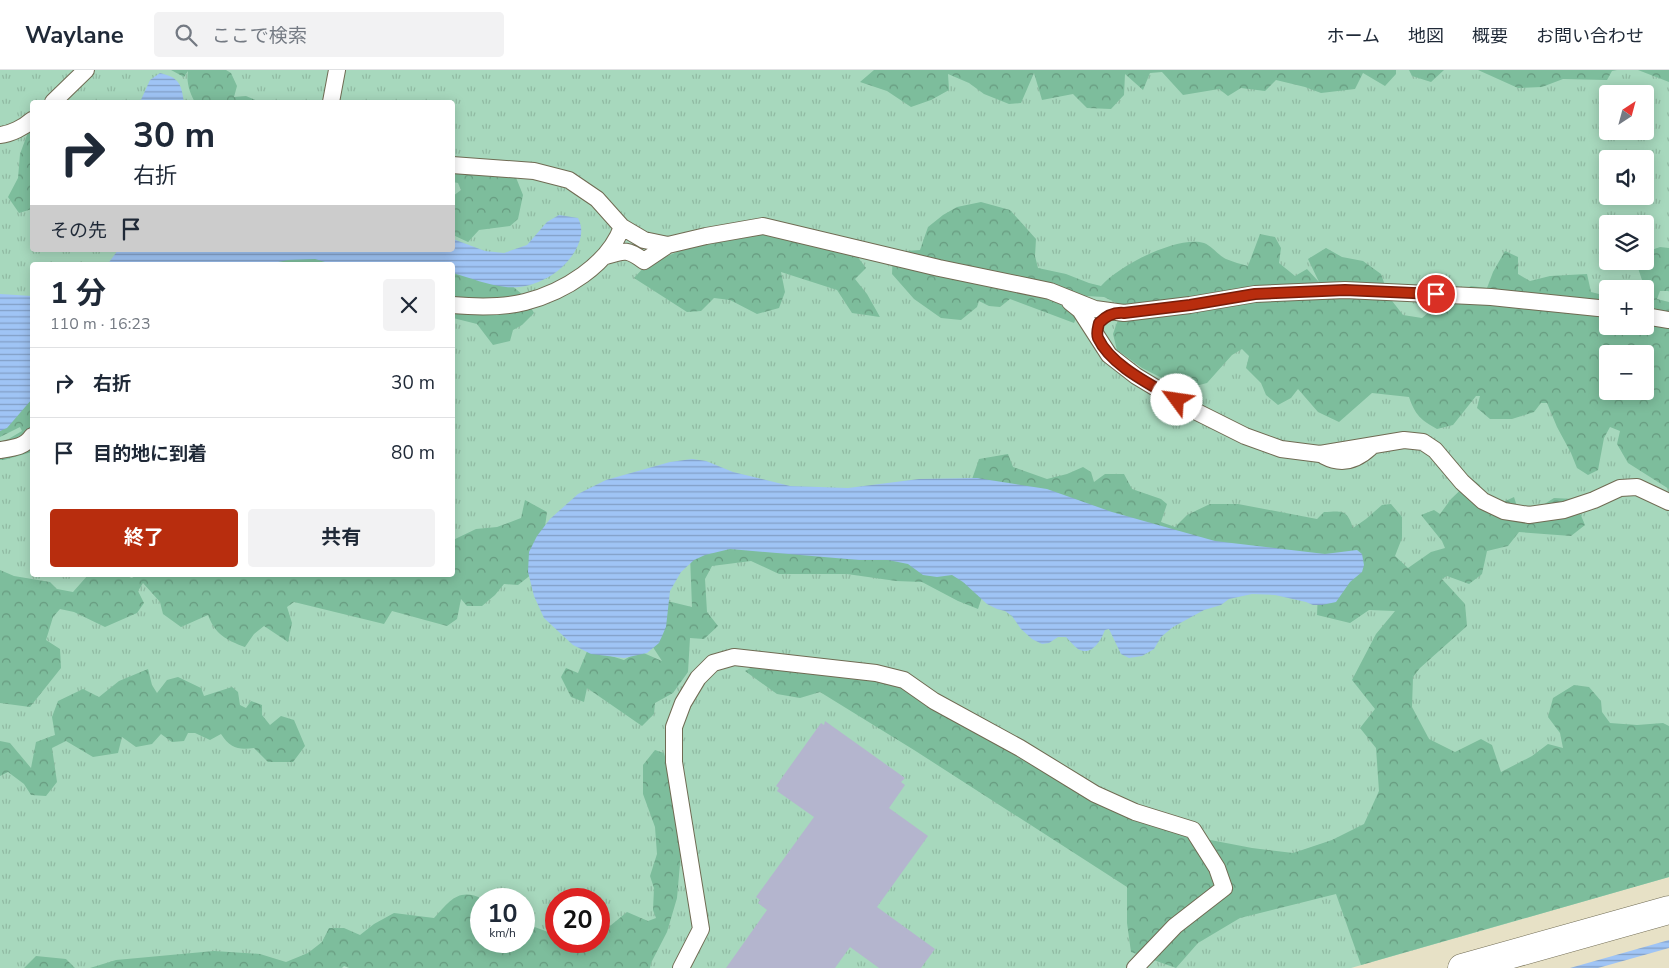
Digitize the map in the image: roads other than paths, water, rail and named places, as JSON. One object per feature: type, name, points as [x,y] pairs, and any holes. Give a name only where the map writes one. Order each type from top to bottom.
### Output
[{"type":"street","points":[[1462,968],[1669,910]]},
{"type":"lane","points":[[55,100],[86,70]]},
{"type":"lane","points":[[331,100],[337,70]]},
{"type":"lane","points":[[0,135],[27,123]]},
{"type":"lane","points":[[0,142],[4,143],[18,138],[27,123]]},
{"type":"lane","points":[[455,165],[534,171],[568,180],[597,199],[622,227],[644,240],[668,245]]},
{"type":"lane","points":[[606,256],[625,250],[634,253],[644,261],[668,245],[763,226],[939,268],[1050,291],[1095,309],[1124,313],[1190,305],[1255,294],[1345,290],[1491,297],[1599,308]]},
{"type":"lane","points":[[455,305],[482,307],[525,302],[563,288],[606,256],[618,238],[622,227]]},
{"type":"lane","points":[[1065,297],[1080,310],[1109,354],[1136,376],[1191,409],[1245,436],[1281,449],[1320,454],[1404,440],[1423,442],[1435,450],[1462,482],[1483,501],[1504,510],[1529,515],[1564,510],[1620,488],[1637,487],[1669,502]]},
{"type":"lane","points":[[1097,336],[1099,323],[1105,317],[1117,312]]},
{"type":"lane","points":[[1654,318],[1669,320]]},
{"type":"lane","points":[[0,450],[17,448],[30,439]]},
{"type":"lane","points":[[681,968],[700,929],[674,762],[674,727],[683,703],[698,678],[713,663],[734,657],[876,673],[904,680],[934,701],[1020,748],[1095,794],[1135,812],[1193,830],[1218,868],[1224,888],[1175,926],[1135,968]]},
{"type":"water","points":[[160,73],[172,77],[180,86],[184,100],[141,100],[150,80]]},
{"type":"water","points":[[559,215],[578,218],[581,226],[579,243],[569,259],[554,273],[536,283],[516,287],[493,285],[455,274],[455,262],[325,262],[315,259],[278,262],[109,262],[117,252],[455,252],[455,240],[485,251],[504,253],[527,245],[547,222]]},
{"type":"water","points":[[0,294],[30,296],[30,401],[7,428],[0,431]]},
{"type":"water","points":[[692,459],[706,461],[733,472],[790,486],[848,488],[919,479],[977,478],[1047,489],[1112,512],[1215,541],[1325,554],[1357,550],[1362,554],[1364,565],[1362,572],[1350,582],[1336,602],[1313,605],[1275,595],[1252,594],[1229,599],[1221,605],[1204,610],[1173,627],[1161,637],[1154,649],[1142,656],[1129,658],[1121,654],[1109,629],[1105,630],[1095,646],[1088,651],[1078,649],[1066,637],[1058,637],[1049,643],[1042,644],[1032,639],[1021,629],[1012,616],[987,604],[963,582],[952,575],[937,577],[923,575],[908,564],[888,560],[859,560],[730,549],[705,555],[694,560],[681,572],[670,591],[666,627],[659,643],[647,653],[624,658],[591,654],[573,645],[544,618],[534,596],[528,572],[529,552],[537,536],[550,519],[578,494],[606,480],[670,462]]},
{"type":"water","points":[[1669,940],[1669,948],[1598,968],[1570,968]]}]
